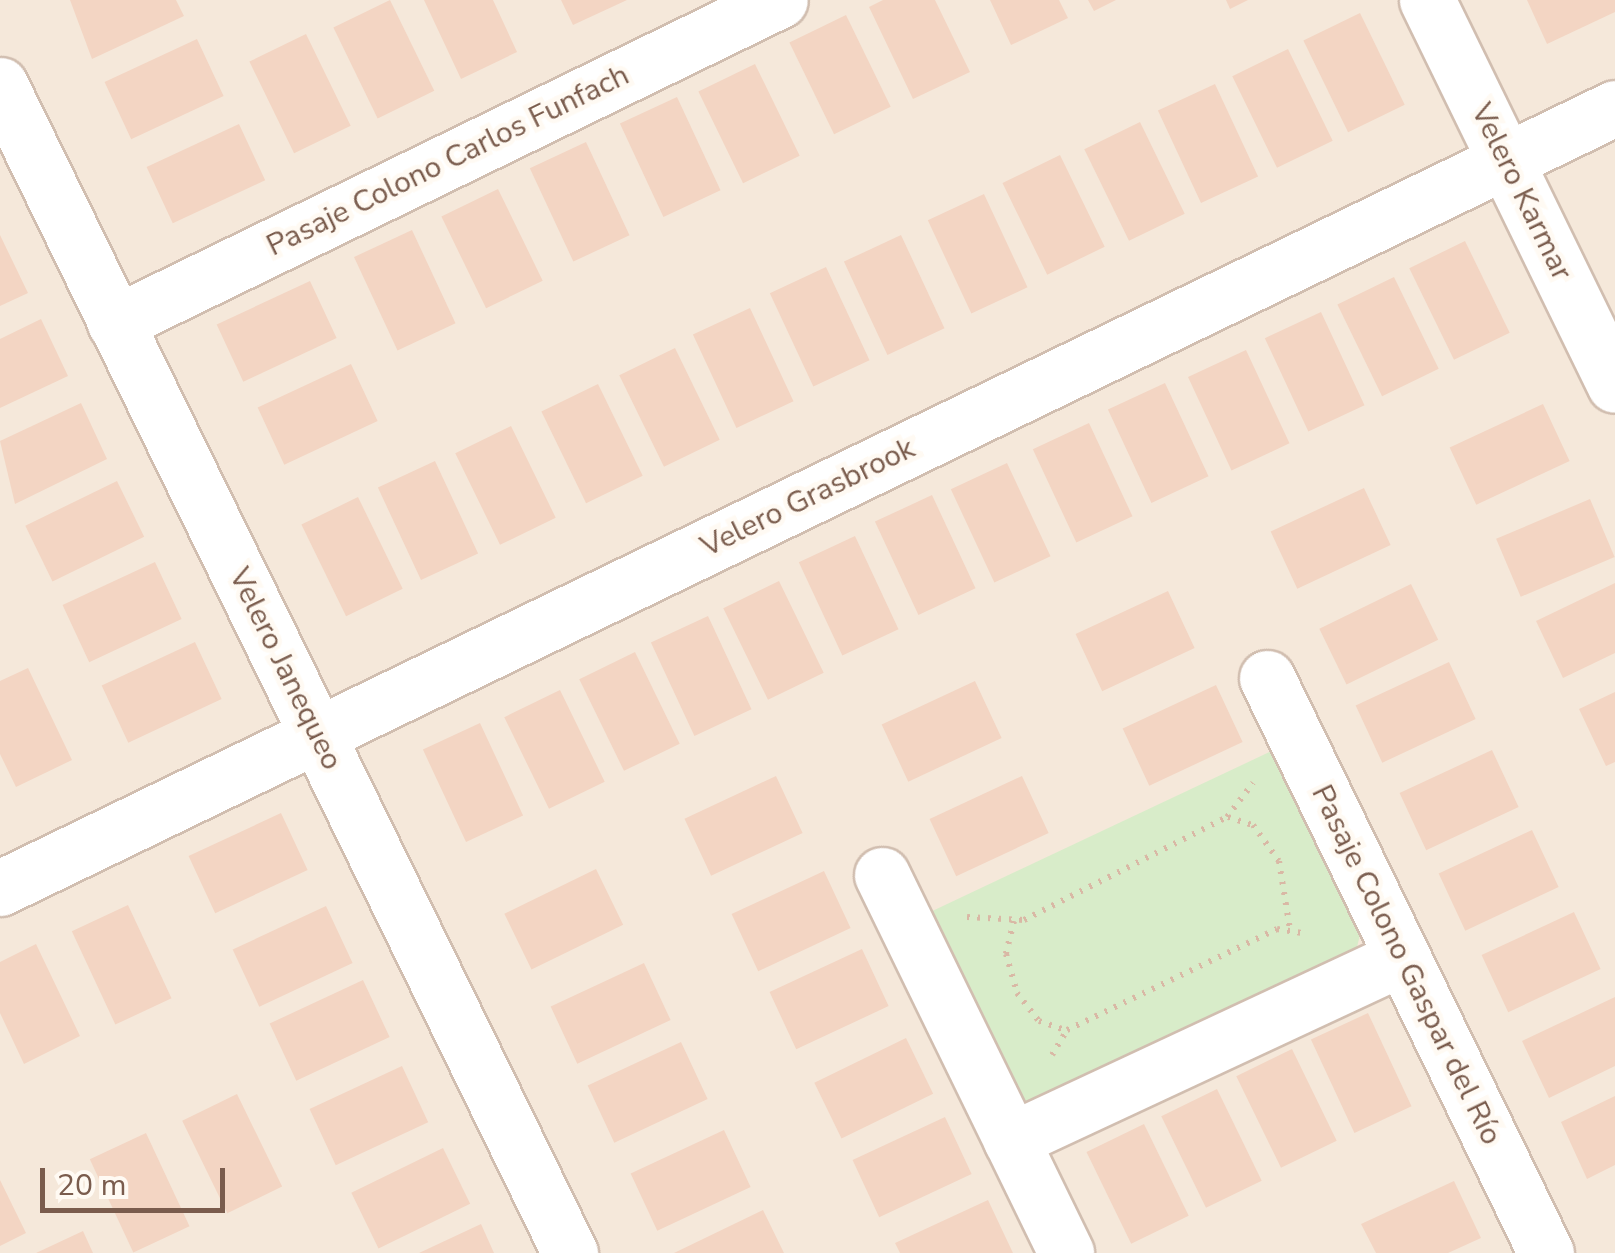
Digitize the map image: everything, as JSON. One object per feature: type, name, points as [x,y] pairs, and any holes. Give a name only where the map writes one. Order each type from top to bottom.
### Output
[{"type":"street","name":"Velero Karmar","points":[[1427,0],[1615,384]]},
{"type":"street","name":"Pasaje Colono Carlos Funfach","points":[[115,323],[751,6]]},
{"type":"street","name":"Velero Janequeo","points":[[0,86],[570,1253]]},
{"type":"street","name":"Velero Grasbrook","points":[[0,888],[1615,108]]},
{"type":"street","name":"Pasaje Colono Gaspar del Río","points":[[1267,678],[1546,1253]]},
{"type":"street","points":[[882,875],[1066,1253]]},
{"type":"street","points":[[1011,1140],[1402,958]]},
{"type":"path","points":[[908,928],[1014,921],[1227,817],[1269,762],[1299,745]]},
{"type":"path","points":[[1227,817],[1253,825],[1280,861],[1290,930]]},
{"type":"path","points":[[1014,921],[1006,954],[1016,993],[1038,1022],[1067,1030]]},
{"type":"shaded area","points":[[0,0],[1615,0],[1615,1253],[0,1253]]},
{"type":"green space","points":[[1278,748],[1362,927],[1356,951],[1036,1106],[1011,1094],[926,914]]},
{"type":"building","points":[[70,0],[176,0],[184,16],[92,59]]},
{"type":"building","points":[[390,0],[434,91],[378,118],[333,28]]},
{"type":"building","points":[[424,0],[493,0],[517,52],[461,79]]},
{"type":"building","points":[[561,0],[627,0],[573,25]]},
{"type":"building","points":[[883,0],[935,0],[970,72],[913,99],[869,7]]},
{"type":"building","points":[[990,0],[1059,0],[1068,18],[1011,45]]},
{"type":"building","points":[[1088,0],[1116,0],[1094,11]]},
{"type":"building","points":[[1226,0],[1248,0],[1230,9]]},
{"type":"building","points":[[1527,0],[1615,0],[1615,12],[1547,44]]},
{"type":"building","points":[[1360,13],[1405,105],[1348,132],[1303,41]]},
{"type":"building","points":[[846,15],[891,107],[834,134],[789,43]]},
{"type":"building","points":[[306,34],[351,126],[294,153],[249,62]]},
{"type":"building","points":[[197,39],[224,96],[131,139],[105,82]]},
{"type":"building","points":[[1288,49],[1333,141],[1277,168],[1232,76]]},
{"type":"building","points":[[755,64],[800,156],[743,183],[698,92]]},
{"type":"building","points":[[1215,84],[1258,176],[1201,203],[1158,111]]},
{"type":"building","points":[[677,97],[721,190],[663,217],[620,124]]},
{"type":"building","points":[[1140,122],[1185,214],[1129,241],[1084,149]]},
{"type":"building","points":[[239,124],[265,180],[173,223],[147,167]]},
{"type":"building","points":[[586,142],[630,235],[573,262],[530,168]]},
{"type":"building","points":[[1060,155],[1105,247],[1047,275],[1002,183]]},
{"type":"building","points":[[498,189],[543,281],[486,308],[441,217]]},
{"type":"building","points":[[984,194],[1028,287],[971,314],[928,220]]},
{"type":"building","points":[[412,230],[456,323],[398,350],[354,257]]},
{"type":"building","points":[[0,235],[28,293],[0,306]]},
{"type":"building","points":[[901,235],[945,328],[887,355],[844,262]]},
{"type":"building","points":[[1465,241],[1510,333],[1454,360],[1409,268]]},
{"type":"building","points":[[826,267],[870,360],[813,387],[770,293]]},
{"type":"building","points":[[1394,277],[1439,369],[1382,396],[1337,305]]},
{"type":"building","points":[[310,281],[337,338],[243,382],[217,325]]},
{"type":"building","points":[[750,308],[794,401],[736,428],[693,335]]},
{"type":"building","points":[[1321,312],[1365,405],[1308,432],[1265,338]]},
{"type":"building","points":[[41,319],[68,376],[0,408],[0,339]]},
{"type":"building","points":[[675,348],[720,440],[664,467],[619,375]]},
{"type":"building","points":[[1246,350],[1290,443],[1232,470],[1188,377]]},
{"type":"building","points":[[351,364],[378,421],[284,465],[258,408]]},
{"type":"building","points":[[1165,383],[1209,476],[1151,503],[1108,410]]},
{"type":"building","points":[[598,384],[643,476],[586,503],[541,412]]},
{"type":"building","points":[[81,403],[107,459],[15,504],[0,441]]},
{"type":"building","points":[[1543,404],[1570,461],[1476,505],[1450,448]]},
{"type":"building","points":[[1089,423],[1133,516],[1076,543],[1033,449]]},
{"type":"building","points":[[511,426],[556,518],[500,545],[455,453]]},
{"type":"building","points":[[435,461],[478,553],[421,580],[378,488]]},
{"type":"building","points":[[1007,463],[1051,556],[994,583],[951,489]]},
{"type":"building","points":[[117,481],[144,537],[53,581],[25,526]]},
{"type":"building","points":[[1364,488],[1391,545],[1297,589],[1271,532]]},
{"type":"building","points":[[932,495],[976,588],[918,615],[875,522]]},
{"type":"building","points":[[358,497],[403,589],[346,616],[301,525]]},
{"type":"building","points":[[1590,499],[1615,557],[1521,597],[1496,539]]},
{"type":"building","points":[[855,536],[899,629],[842,656],[799,562]]},
{"type":"building","points":[[155,562],[182,619],[89,662],[63,605]]},
{"type":"building","points":[[779,581],[824,673],[768,700],[723,608]]},
{"type":"building","points":[[1615,583],[1615,653],[1563,678],[1536,621]]},
{"type":"building","points":[[1411,584],[1438,640],[1347,684],[1319,629]]},
{"type":"building","points":[[1168,591],[1195,648],[1102,691],[1076,634]]},
{"type":"building","points":[[708,616],[752,709],[694,736],[651,643]]},
{"type":"building","points":[[195,642],[222,699],[128,743],[102,686]]},
{"type":"building","points":[[635,652],[680,744],[624,771],[579,679]]},
{"type":"building","points":[[1449,662],[1476,719],[1382,763],[1356,706]]},
{"type":"building","points":[[28,668],[72,760],[16,787],[0,754],[0,681]]},
{"type":"building","points":[[975,681],[1002,738],[908,782],[882,725]]},
{"type":"building","points":[[1216,685],[1243,742],[1149,786],[1123,729]]},
{"type":"building","points":[[560,690],[605,782],[549,809],[504,717]]},
{"type":"building","points":[[1615,692],[1615,762],[1606,766],[1579,709]]},
{"type":"building","points":[[480,723],[523,815],[466,842],[423,750]]},
{"type":"building","points":[[1492,750],[1519,807],[1426,850],[1400,793]]},
{"type":"building","points":[[776,776],[803,833],[711,876],[684,819]]},
{"type":"building","points":[[1022,776],[1049,833],[956,876],[930,819]]},
{"type":"building","points":[[281,813],[308,870],[215,913],[189,856]]},
{"type":"building","points":[[1532,830],[1559,887],[1465,931],[1439,874]]},
{"type":"building","points":[[596,869],[623,925],[532,969],[504,914]]},
{"type":"building","points":[[824,871],[851,928],[758,971],[732,914]]},
{"type":"building","points":[[128,905],[172,998],[115,1025],[72,931]]},
{"type":"building","points":[[326,906],[353,963],[259,1007],[233,950]]},
{"type":"building","points":[[1574,912],[1601,969],[1508,1012],[1482,955]]},
{"type":"building","points":[[36,944],[80,1036],[24,1064],[0,1013],[0,962]]},
{"type":"building","points":[[862,949],[889,1006],[796,1049],[770,992]]},
{"type":"building","points":[[644,963],[671,1020],[577,1064],[551,1007]]},
{"type":"building","points":[[363,980],[390,1037],[296,1081],[270,1024]]},
{"type":"building","points":[[1615,997],[1615,1066],[1549,1098],[1522,1041]]},
{"type":"building","points":[[1368,1013],[1412,1106],[1354,1133],[1311,1040]]},
{"type":"building","points":[[906,1038],[933,1094],[842,1138],[814,1083]]},
{"type":"building","points":[[681,1042],[708,1099],[614,1143],[588,1086]]},
{"type":"building","points":[[1292,1049],[1337,1141],[1281,1168],[1236,1076]]},
{"type":"building","points":[[402,1066],[428,1122],[336,1165],[310,1109]]},
{"type":"building","points":[[1217,1089],[1262,1181],[1206,1208],[1161,1116]]},
{"type":"building","points":[[237,1094],[282,1187],[227,1213],[182,1121]]},
{"type":"building","points":[[1615,1096],[1615,1165],[1587,1179],[1561,1122]]},
{"type":"building","points":[[945,1117],[972,1174],[879,1217],[853,1160]]},
{"type":"building","points":[[1144,1124],[1189,1216],[1131,1244],[1086,1152]]},
{"type":"building","points":[[724,1130],[751,1187],[657,1231],[631,1174]]},
{"type":"building","points":[[146,1133],[190,1226],[133,1253],[90,1159]]},
{"type":"building","points":[[443,1148],[470,1204],[379,1248],[351,1193]]},
{"type":"building","points":[[0,1180],[26,1233],[0,1246]]},
{"type":"building","points":[[1454,1181],[1481,1238],[1448,1253],[1376,1253],[1361,1224]]},
{"type":"building","points":[[988,1200],[1013,1253],[900,1253],[895,1243]]},
{"type":"building","points":[[763,1210],[784,1253],[674,1253]]},
{"type":"building","points":[[481,1224],[494,1253],[419,1253]]},
{"type":"building","points":[[83,1231],[93,1253],[36,1253]]}]
